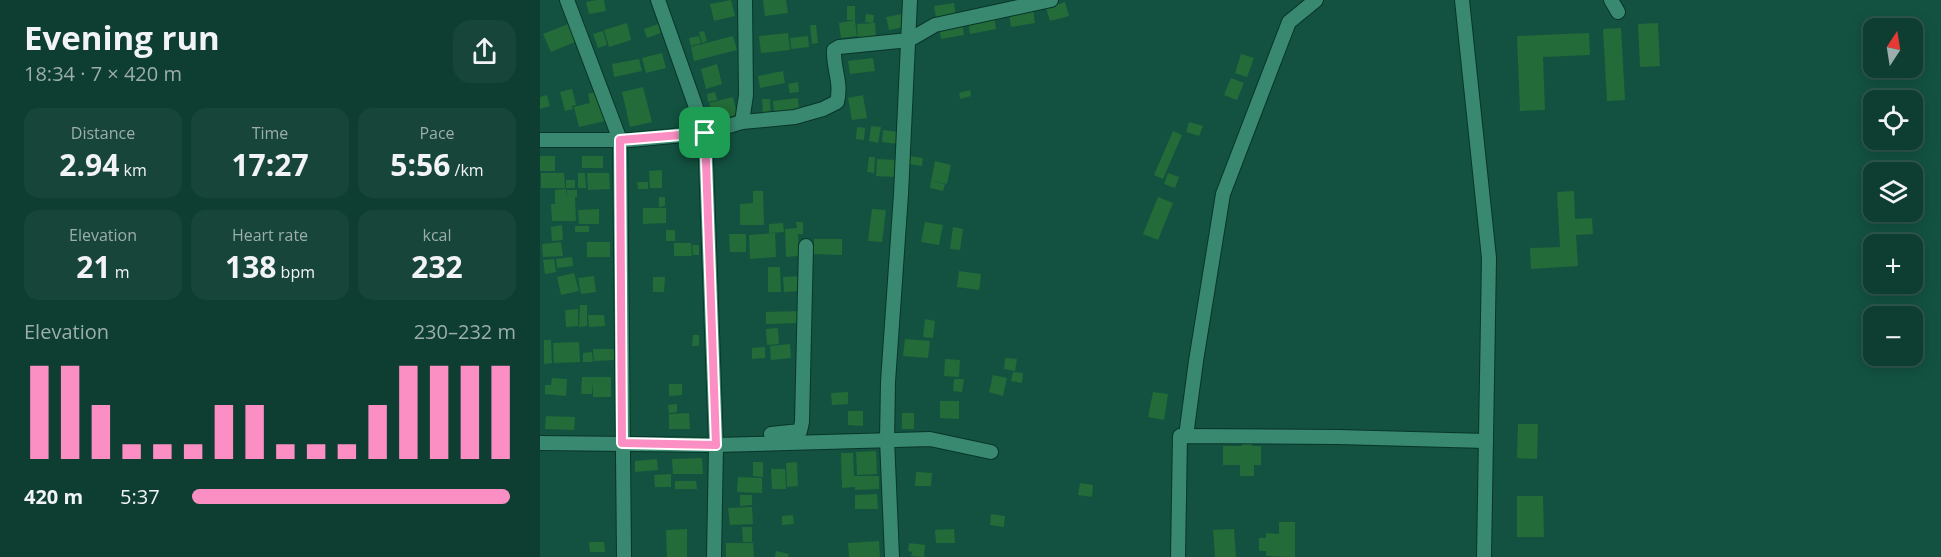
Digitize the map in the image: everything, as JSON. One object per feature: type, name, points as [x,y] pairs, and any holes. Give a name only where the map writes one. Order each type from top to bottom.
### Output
[{"type":"street","points":[[567,0],[620,140],[624,557]]},
{"type":"street","points":[[658,0],[705,133],[716,445],[714,557]]},
{"type":"street","points":[[742,122],[746,95],[745,0]]},
{"type":"street","points":[[892,557],[887,439],[888,382],[897,278],[910,0]]},
{"type":"street","points":[[540,140],[620,140],[705,133],[742,122],[795,117],[823,109],[837,102],[839,81],[834,50],[839,47],[909,40],[935,25],[1051,0]]},
{"type":"street","points":[[1186,436],[1223,194],[1289,22],[1316,0]]},
{"type":"street","points":[[1462,0],[1488,258],[1484,557]]},
{"type":"street","points":[[716,445],[741,437],[800,430],[806,246]]},
{"type":"street","points":[[1178,557],[1180,436],[1486,441]]},
{"type":"street","points":[[540,442],[716,445],[930,439],[991,452]]},
{"type":"building","points":[[604,0],[606,11],[589,14],[586,2]]},
{"type":"building","points":[[731,0],[735,16],[714,21],[710,4]]},
{"type":"building","points":[[763,0],[786,0],[788,13],[765,16]]},
{"type":"building","points":[[1065,2],[1069,16],[1050,21],[1046,8]]},
{"type":"building","points":[[954,3],[956,15],[936,18],[934,6]]},
{"type":"building","points":[[847,6],[855,6],[855,20],[847,20]]},
{"type":"building","points":[[1033,9],[1035,23],[1011,27],[1009,13]]},
{"type":"building","points":[[866,14],[874,15],[873,23],[865,22]]},
{"type":"building","points":[[902,14],[905,27],[889,30],[886,17]]},
{"type":"building","points":[[994,16],[996,29],[970,34],[968,21]]},
{"type":"building","points":[[855,20],[857,36],[841,38],[839,23]]},
{"type":"building","points":[[962,22],[964,35],[941,39],[939,27]]},
{"type":"building","points":[[627,23],[631,40],[609,47],[604,30]]},
{"type":"building","points":[[875,23],[876,37],[858,38],[857,24]]},
{"type":"building","points":[[1658,23],[1660,66],[1640,67],[1638,24]]},
{"type":"building","points":[[568,24],[575,42],[551,52],[543,34]]},
{"type":"building","points":[[658,24],[661,33],[647,38],[644,29]]},
{"type":"building","points":[[810,25],[816,25],[818,43],[812,44]]},
{"type":"building","points":[[1621,28],[1625,100],[1607,101],[1603,29]]},
{"type":"building","points":[[603,31],[607,45],[598,48],[593,34]]},
{"type":"building","points":[[704,31],[707,41],[702,43],[699,32]]},
{"type":"building","points":[[788,33],[790,50],[761,53],[759,36]]},
{"type":"building","points":[[1589,33],[1590,55],[1543,57],[1545,110],[1520,111],[1517,36]]},
{"type":"building","points":[[699,36],[701,43],[691,46],[689,38]]},
{"type":"building","points":[[733,36],[737,50],[694,61],[691,47],[701,44],[702,46],[702,44]]},
{"type":"building","points":[[808,36],[809,47],[791,49],[790,38]]},
{"type":"building","points":[[662,53],[666,68],[646,73],[642,58]]},
{"type":"building","points":[[1241,54],[1254,58],[1247,77],[1235,73]]},
{"type":"building","points":[[873,58],[875,71],[850,74],[848,61]]},
{"type":"building","points":[[639,59],[642,71],[614,77],[612,64]]},
{"type":"building","points":[[717,64],[722,84],[706,89],[701,69]]},
{"type":"building","points":[[783,71],[785,83],[760,88],[758,76]]},
{"type":"building","points":[[1231,78],[1244,83],[1237,100],[1224,95]]},
{"type":"building","points":[[798,82],[799,92],[790,93],[788,84]]},
{"type":"building","points":[[643,87],[652,122],[630,127],[622,92]]},
{"type":"building","points":[[572,89],[576,105],[572,106],[573,109],[565,111],[560,92]]},
{"type":"building","points":[[970,90],[971,96],[960,99],[959,93]]},
{"type":"building","points":[[598,91],[605,121],[579,127],[574,107],[590,103],[588,94]]},
{"type":"building","points":[[715,92],[717,100],[708,102],[707,94]]},
{"type":"building","points":[[547,95],[550,106],[540,109],[540,97]]},
{"type":"building","points":[[863,95],[867,118],[852,120],[848,98]]},
{"type":"building","points":[[733,97],[737,115],[714,120],[709,103]]},
{"type":"building","points":[[798,98],[799,109],[774,112],[773,101]]},
{"type":"building","points":[[762,99],[770,99],[771,115],[763,116]]},
{"type":"building","points":[[1189,122],[1203,126],[1199,136],[1186,132]]},
{"type":"building","points":[[871,126],[881,127],[878,143],[869,141]]},
{"type":"building","points":[[857,127],[865,128],[864,140],[856,139]]},
{"type":"building","points":[[883,130],[899,132],[898,144],[882,142]]},
{"type":"building","points":[[1173,131],[1182,135],[1163,179],[1154,175]]},
{"type":"building","points":[[540,156],[555,156],[555,171],[540,171]]},
{"type":"building","points":[[582,156],[603,156],[603,168],[582,168]]},
{"type":"building","points":[[909,156],[923,158],[922,166],[908,164]]},
{"type":"building","points":[[869,157],[875,157],[874,173],[867,172]]},
{"type":"building","points":[[877,159],[896,160],[895,177],[876,176]]},
{"type":"building","points":[[935,161],[951,165],[947,184],[931,181]]},
{"type":"building","points":[[662,170],[662,188],[650,188],[649,171]]},
{"type":"building","points":[[541,173],[564,173],[565,188],[541,188]]},
{"type":"building","points":[[578,173],[585,173],[586,188],[578,188]]},
{"type":"building","points":[[587,173],[609,173],[610,189],[588,190]]},
{"type":"building","points":[[1168,173],[1179,177],[1175,188],[1164,184]]},
{"type":"building","points":[[566,180],[575,180],[575,188],[566,188]]},
{"type":"building","points":[[931,181],[945,184],[943,191],[930,188]]},
{"type":"building","points":[[637,182],[648,182],[648,189],[638,189]]},
{"type":"building","points":[[566,189],[566,197],[567,190],[577,190],[576,221],[552,221],[551,204],[555,204],[555,190]]},
{"type":"building","points":[[753,191],[763,191],[764,225],[740,225],[740,204],[753,203]]},
{"type":"building","points":[[1574,191],[1575,219],[1592,218],[1593,234],[1576,235],[1578,266],[1531,269],[1530,248],[1560,247],[1557,192]]},
{"type":"building","points":[[659,197],[665,197],[665,206],[659,207]]},
{"type":"building","points":[[1158,197],[1173,203],[1158,240],[1143,234]]},
{"type":"building","points":[[643,208],[666,208],[666,223],[643,224]]},
{"type":"building","points":[[599,209],[599,224],[579,224],[578,210]]},
{"type":"building","points":[[872,209],[886,210],[882,242],[868,241]]},
{"type":"building","points":[[796,222],[803,222],[803,234],[798,234],[799,256],[786,257],[785,229],[797,228]]},
{"type":"building","points":[[925,222],[943,225],[939,245],[921,242]]},
{"type":"building","points":[[783,223],[784,232],[769,233],[769,224]]},
{"type":"building","points":[[562,225],[563,240],[552,241],[551,227]]},
{"type":"building","points":[[575,226],[589,226],[589,232],[575,232]]},
{"type":"building","points":[[953,227],[963,229],[960,250],[950,249]]},
{"type":"building","points":[[666,230],[675,230],[675,241],[666,241]]},
{"type":"building","points":[[775,233],[776,257],[750,259],[749,235]]},
{"type":"building","points":[[729,234],[746,234],[746,252],[730,252]]},
{"type":"building","points":[[814,239],[842,239],[842,255],[814,254]]},
{"type":"building","points":[[561,242],[563,256],[543,257],[542,244]]},
{"type":"building","points":[[587,242],[610,242],[610,257],[587,257]]},
{"type":"building","points":[[674,243],[691,243],[692,256],[674,256]]},
{"type":"building","points":[[692,245],[699,245],[699,255],[693,255]]},
{"type":"building","points":[[572,257],[573,266],[557,268],[556,259]]},
{"type":"building","points":[[554,259],[556,272],[545,274],[543,260]]},
{"type":"building","points":[[768,267],[780,267],[781,292],[768,292]]},
{"type":"building","points":[[959,271],[981,274],[979,290],[957,287]]},
{"type":"building","points":[[574,273],[579,291],[561,295],[557,277]]},
{"type":"building","points":[[594,276],[596,292],[581,294],[578,278]]},
{"type":"building","points":[[801,276],[802,291],[784,292],[783,277]]},
{"type":"building","points":[[653,277],[665,277],[664,292],[653,292]]},
{"type":"building","points":[[580,305],[587,305],[587,326],[579,327]]},
{"type":"building","points":[[578,309],[578,326],[566,327],[565,310]]},
{"type":"building","points":[[800,311],[801,323],[766,324],[766,312]]},
{"type":"building","points":[[588,315],[604,315],[605,326],[589,327]]},
{"type":"building","points":[[925,319],[935,321],[933,338],[923,337]]},
{"type":"building","points":[[778,328],[779,344],[767,345],[766,329]]},
{"type":"building","points":[[693,335],[699,335],[699,346],[692,346]]},
{"type":"building","points":[[905,339],[930,341],[928,358],[903,356]]},
{"type":"building","points":[[544,340],[551,340],[552,363],[544,364]]},
{"type":"building","points":[[579,342],[580,362],[554,363],[553,343]]},
{"type":"building","points":[[790,344],[791,358],[771,360],[770,346]]},
{"type":"building","points":[[765,347],[765,358],[752,359],[752,348]]},
{"type":"building","points":[[593,349],[615,349],[615,360],[594,361]]},
{"type":"building","points":[[592,352],[593,362],[583,362],[583,353]]},
{"type":"building","points":[[1005,358],[1017,359],[1015,371],[1004,369]]},
{"type":"building","points":[[945,359],[960,360],[959,377],[944,376]]},
{"type":"building","points":[[1013,372],[1023,373],[1022,383],[1011,381]]},
{"type":"building","points":[[993,375],[1007,378],[1003,396],[989,392]]},
{"type":"building","points":[[582,377],[611,377],[611,397],[593,397],[593,381],[592,394],[581,394]]},
{"type":"building","points":[[552,378],[567,379],[566,396],[545,394],[545,385],[551,385]]},
{"type":"building","points":[[954,379],[964,379],[962,392],[953,391]]},
{"type":"building","points":[[669,384],[682,384],[682,395],[669,396]]},
{"type":"building","points":[[848,392],[848,404],[832,405],[831,393]]},
{"type":"building","points":[[1153,392],[1168,394],[1164,420],[1148,417]]},
{"type":"building","points":[[940,401],[959,401],[959,419],[940,418]]},
{"type":"building","points":[[677,404],[677,412],[669,413],[668,405]]},
{"type":"building","points":[[848,411],[863,411],[863,426],[848,425]]},
{"type":"building","points":[[689,413],[690,429],[669,429],[669,414]]},
{"type":"building","points":[[902,413],[914,413],[914,429],[902,429]]},
{"type":"building","points":[[546,416],[575,417],[574,430],[545,429]]},
{"type":"building","points":[[1518,424],[1538,424],[1537,459],[1517,458]]},
{"type":"building","points":[[1242,439],[1252,439],[1252,446],[1261,446],[1261,465],[1254,465],[1254,476],[1240,476],[1240,465],[1223,465],[1223,446],[1242,446]]},
{"type":"building","points":[[876,451],[877,474],[857,475],[856,452]]},
{"type":"building","points":[[841,453],[853,453],[854,476],[879,476],[879,489],[842,488]]},
{"type":"building","points":[[702,458],[703,474],[673,474],[672,459]]},
{"type":"building","points":[[657,459],[658,470],[635,472],[635,461]]},
{"type":"building","points":[[753,462],[763,462],[763,477],[753,476]]},
{"type":"building","points":[[797,462],[798,486],[787,487],[786,463]]},
{"type":"building","points":[[771,469],[785,469],[786,489],[772,489]]},
{"type":"building","points":[[916,472],[932,473],[931,486],[915,486]]},
{"type":"building","points":[[671,474],[671,487],[655,487],[654,475]]},
{"type":"building","points":[[738,477],[762,478],[762,493],[737,492]]},
{"type":"building","points":[[675,481],[696,481],[697,489],[675,489]]},
{"type":"building","points":[[1080,483],[1093,485],[1092,497],[1078,495]]},
{"type":"building","points":[[877,494],[878,509],[855,509],[855,495]]},
{"type":"building","points":[[740,495],[752,495],[752,505],[740,506]]},
{"type":"building","points":[[1517,496],[1543,496],[1544,537],[1517,537]]},
{"type":"building","points":[[752,507],[753,524],[730,525],[728,508]]},
{"type":"building","points":[[991,514],[1005,516],[1004,527],[990,525]]},
{"type":"building","points":[[793,515],[794,524],[782,525],[782,516]]},
{"type":"building","points":[[1279,522],[1295,522],[1295,557],[1266,556],[1266,551],[1259,551],[1259,538],[1266,538],[1266,533],[1279,534]]},
{"type":"building","points":[[742,527],[752,527],[752,542],[743,542]]},
{"type":"building","points":[[687,529],[687,557],[667,557],[666,530]]},
{"type":"building","points":[[954,529],[955,543],[936,543],[935,530]]},
{"type":"building","points":[[1234,529],[1236,557],[1215,557],[1213,530]]},
{"type":"building","points":[[879,541],[880,557],[849,557],[848,543]]},
{"type":"building","points":[[589,542],[604,542],[605,552],[590,552]]},
{"type":"building","points":[[726,543],[753,543],[754,557],[726,557]]},
{"type":"building","points":[[909,543],[925,545],[924,557],[911,556],[912,552],[908,551]]},
{"type":"building","points":[[776,551],[789,554],[788,557],[775,557]]},
{"type":"route","points":[[705,133],[716,445],[622,443],[620,140],[705,133]]}]
